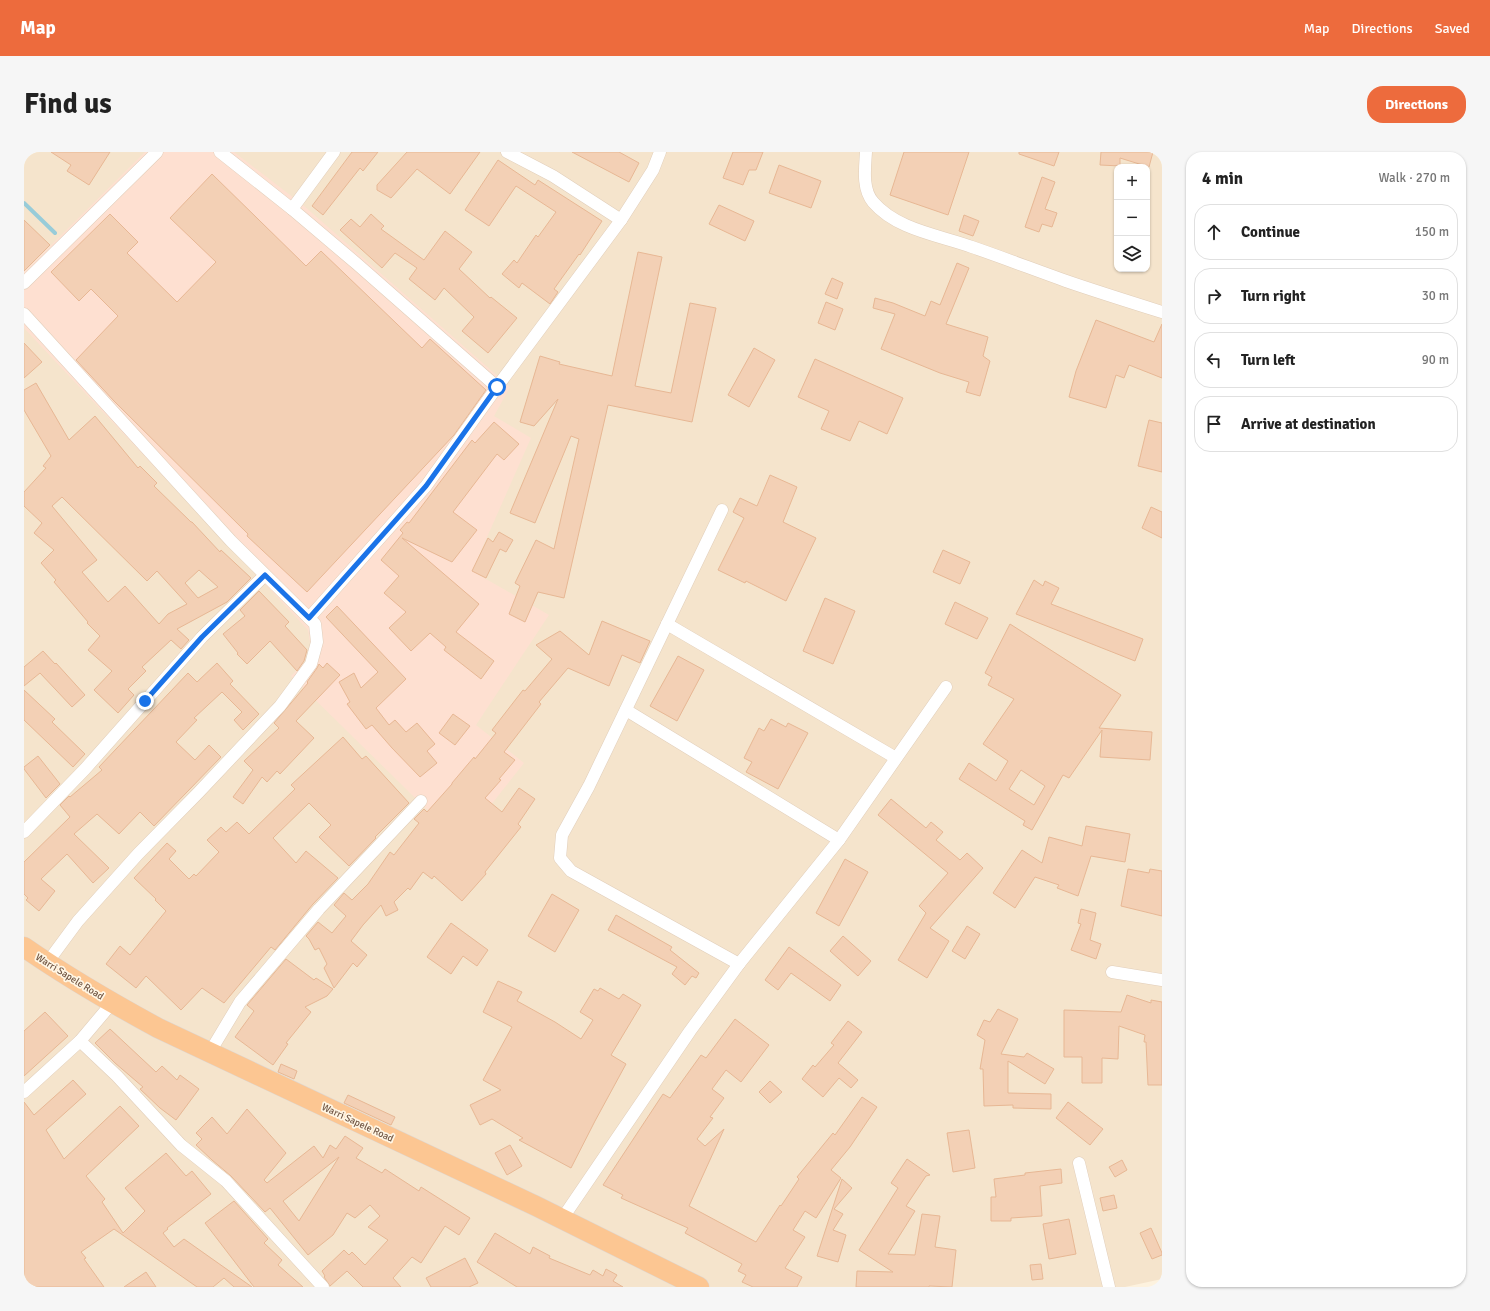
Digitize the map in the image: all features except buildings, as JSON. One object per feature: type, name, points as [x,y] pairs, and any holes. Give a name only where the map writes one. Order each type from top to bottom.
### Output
[{"type":"highway","name":"Warri Sapele Road","points":[[24,947],[112,1003],[158,1028],[562,1219],[699,1287]]},
{"type":"street","points":[[24,283],[157,152]]},
{"type":"street","points":[[220,152],[292,209],[363,269],[497,387]]},
{"type":"street","points":[[292,209],[334,152]]},
{"type":"street","points":[[507,152],[553,176],[621,220]]},
{"type":"street","points":[[309,618],[426,486],[497,387],[621,220],[653,170],[660,152]]},
{"type":"street","points":[[866,152],[866,188],[873,202],[893,219],[906,226],[971,246],[1067,282],[1162,312]]},
{"type":"street","points":[[24,314],[221,530],[315,624],[317,642],[311,664],[280,706],[138,854],[78,921],[47,963]]},
{"type":"street","points":[[722,510],[589,786],[562,835],[560,858],[571,871],[739,964]]},
{"type":"street","points":[[24,832],[85,769],[202,637],[265,575]]},
{"type":"street","points":[[667,624],[896,758]]},
{"type":"street","points":[[562,1219],[690,1031],[739,964],[839,840],[946,687]]},
{"type":"street","points":[[626,710],[839,840]]},
{"type":"street","points":[[210,1052],[240,1002],[319,909],[421,801]]},
{"type":"street","points":[[1112,972],[1162,980]]},
{"type":"street","points":[[24,1092],[80,1041],[112,1003]]},
{"type":"street","points":[[80,1041],[117,1076],[181,1145],[226,1181],[323,1287]]},
{"type":"street","points":[[1079,1163],[1109,1287]]},
{"type":"shaded area","points":[[24,152],[1162,152],[1162,1279],[1125,1287],[24,1287]]},
{"type":"shaded area","points":[[145,152],[234,152],[303,205],[510,387],[494,416],[531,438],[472,571],[549,615],[476,725],[524,763],[461,843],[291,676],[312,655],[308,630],[24,328],[24,272]]},
{"type":"waterway","points":[[24,203],[55,233]]},
{"type":"route","points":[[145,701],[202,637],[265,575],[309,618],[426,486],[497,387]]}]
